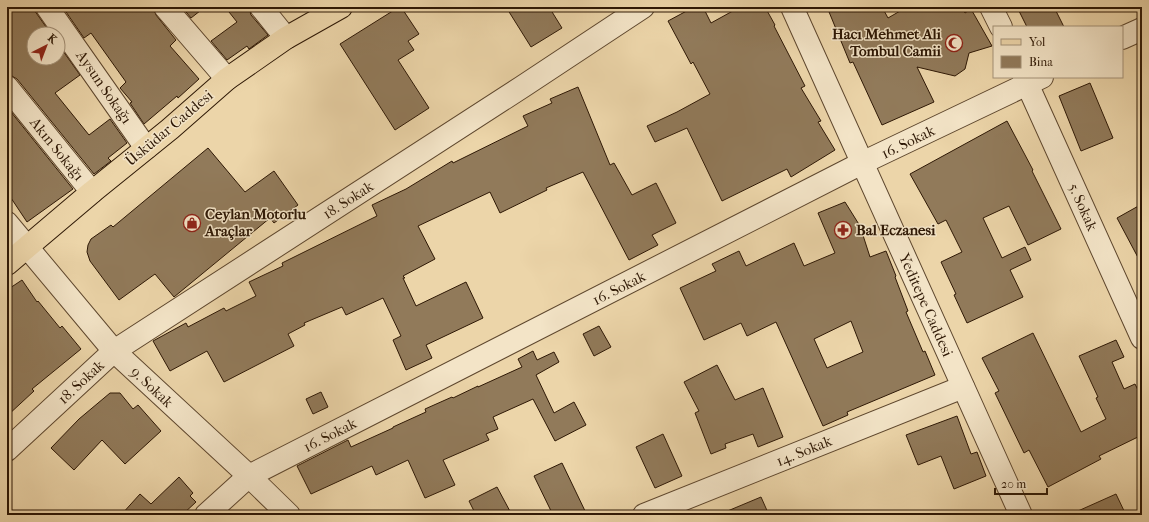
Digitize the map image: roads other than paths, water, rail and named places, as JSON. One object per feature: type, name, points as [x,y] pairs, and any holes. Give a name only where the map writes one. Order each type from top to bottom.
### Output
[{"type":"main road","name":"Üsküdar Caddesi","points":[[7,264],[227,79],[286,38],[341,7]]},
{"type":"street","name":"Aysun Sokağı","points":[[47,7],[146,148]]},
{"type":"street","points":[[165,7],[227,79]]},
{"type":"street","points":[[261,7],[286,38]]},
{"type":"street","name":"18. Sokak","points":[[7,450],[114,352],[643,7]]},
{"type":"street","name":"Yeditepe Caddesi","points":[[792,7],[1021,515]]},
{"type":"street","points":[[991,7],[1000,26]]},
{"type":"street","points":[[1123,38],[1142,29]]},
{"type":"street","name":"16. Sokak","points":[[206,515],[250,476],[1031,79]]},
{"type":"street","name":"5. Sokak","points":[[1031,79],[1142,338]]},
{"type":"street","name":"Akın Sokağı","points":[[7,87],[92,192]]},
{"type":"street","name":"9. Sokak","points":[[7,223],[26,248],[114,352],[250,476],[289,515]]},
{"type":"street","name":"14. Sokak","points":[[644,515],[963,387]]},
{"type":"place","name":"Hacı Mehmet Ali Tombul Camii","points":[[954,43]]},
{"type":"place","name":"Ceylan Motorlu Araçlar","points":[[192,223]]},
{"type":"place","name":"Bal Eczanesi","points":[[843,230]]}]
